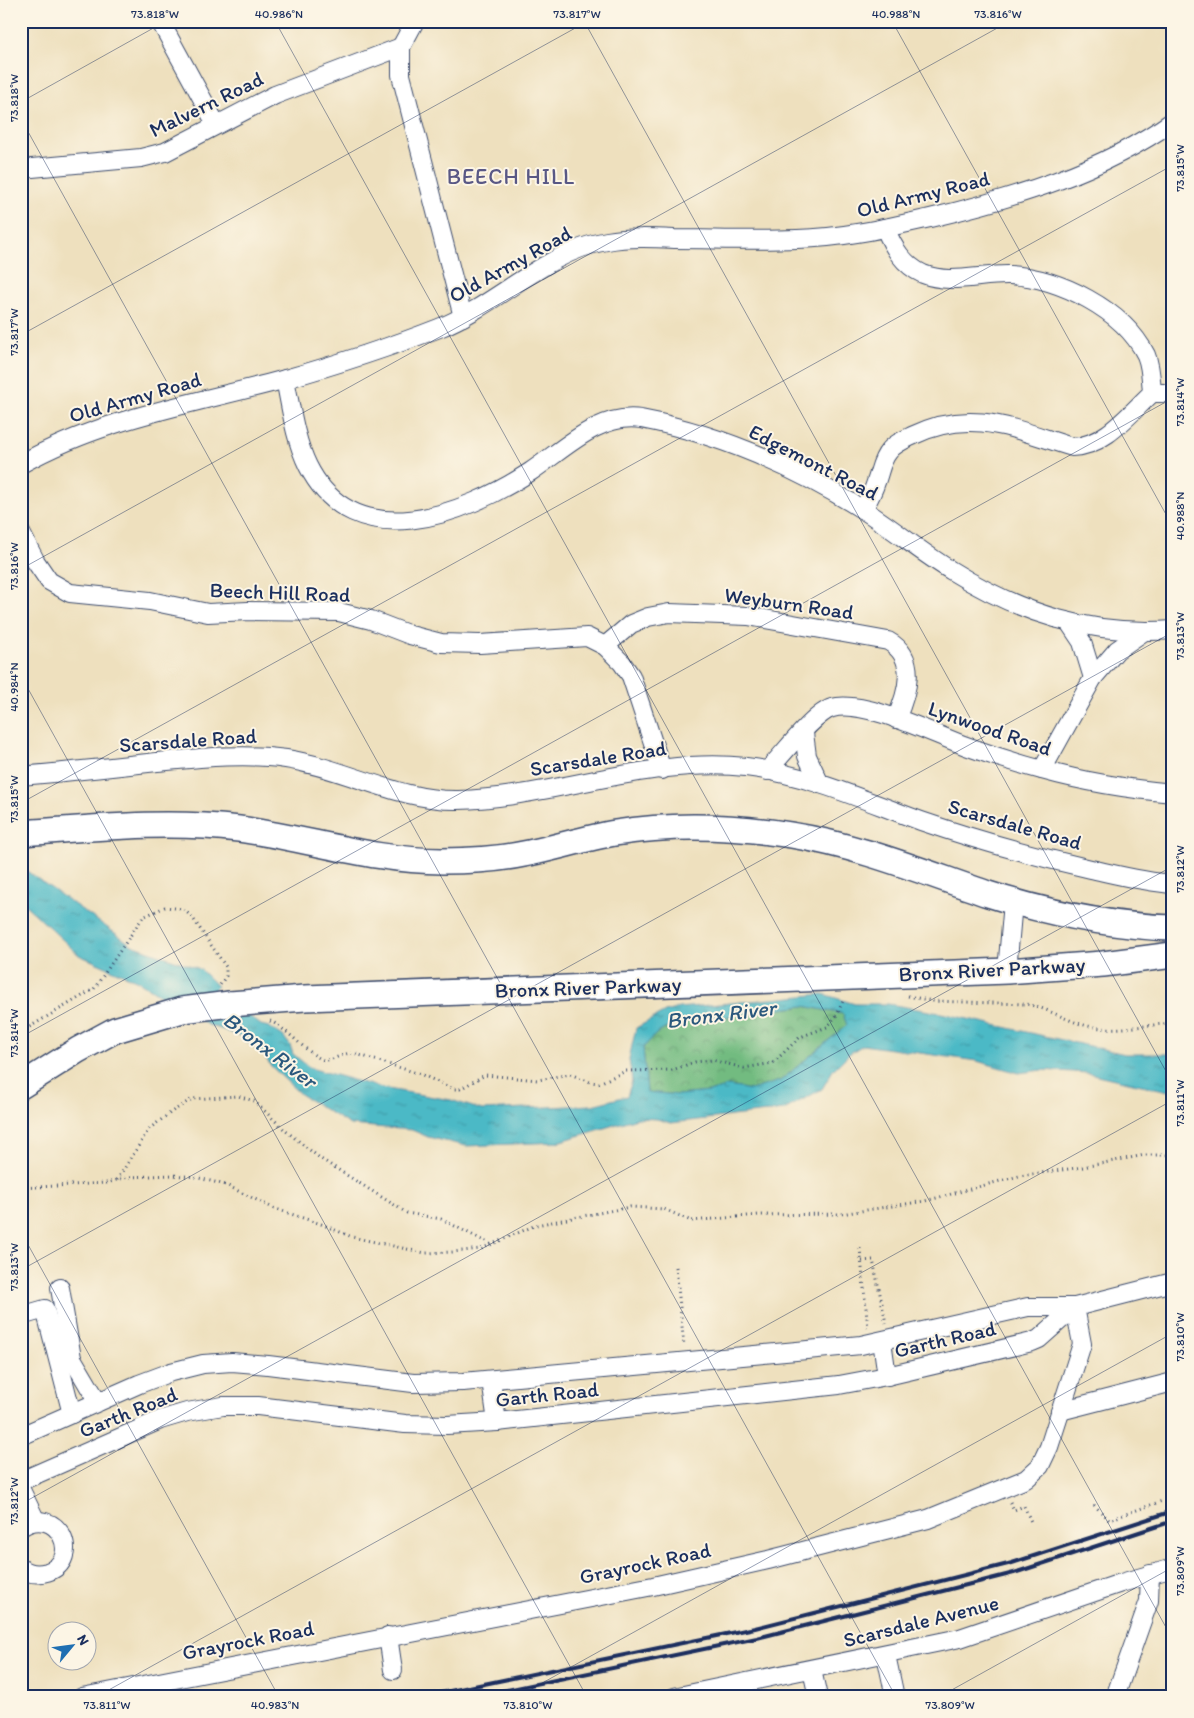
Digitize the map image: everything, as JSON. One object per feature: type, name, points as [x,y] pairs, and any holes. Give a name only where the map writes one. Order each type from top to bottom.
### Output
[{"type":"highway","points":[[21,833],[146,826],[207,826],[264,833],[382,856],[438,861],[471,860],[528,853],[596,837],[643,829],[694,827],[734,829],[791,835],[851,848],[1013,902],[1106,922],[1173,928]]},
{"type":"highway","name":"Bronx River Parkway","points":[[21,1086],[78,1050],[115,1030],[182,1010],[230,1004],[305,998],[1007,971],[1103,964],[1173,955]]},
{"type":"street","points":[[160,21],[216,124]]},
{"type":"street","points":[[415,21],[401,47],[400,66],[403,86],[463,317]]},
{"type":"street","name":"Malvern Road","points":[[21,169],[140,158],[165,152],[275,95],[401,47]]},
{"type":"street","name":"Old Army Road","points":[[21,464],[52,447],[100,427],[285,379],[396,344],[463,317],[549,264],[598,242],[637,238],[798,239],[830,237],[884,228],[954,212],[1047,184],[1108,159],[1173,121]]},
{"type":"street","points":[[884,228],[904,261],[925,274],[943,278],[1008,275],[1030,278],[1073,292],[1099,307],[1122,324],[1140,346],[1149,365],[1152,393]]},
{"type":"street","name":"Edgemont Road","points":[[285,379],[298,440],[312,473],[333,499],[344,508],[368,518],[392,522],[444,512],[467,504],[511,484],[601,425],[611,420],[629,418],[709,437],[766,458],[863,510],[951,571],[1028,610],[1070,624],[1143,632],[1173,630]]},
{"type":"street","points":[[863,510],[876,483],[882,462],[889,450],[901,441],[925,430],[947,422],[973,421],[1003,426],[1072,447],[1081,447],[1100,439],[1152,393],[1173,392]]},
{"type":"street","name":"Beech Hill Road","points":[[21,533],[49,582],[70,593],[150,601],[208,613],[248,611],[339,612],[371,620],[410,635],[442,643],[480,644],[578,636],[587,637],[605,646],[631,676],[662,770]]},
{"type":"street","name":"Weyburn Road","points":[[605,646],[631,624],[648,617],[669,613],[748,616],[888,641],[899,648],[908,667],[906,692],[896,719]]},
{"type":"street","points":[[1070,624],[1082,642],[1093,678]]},
{"type":"street","points":[[1042,770],[1093,678],[1117,650],[1143,632]]},
{"type":"street","name":"Lynwood Road","points":[[767,771],[817,717],[830,709],[838,707],[864,709],[896,719],[993,756],[1042,770],[1096,783],[1173,793]]},
{"type":"street","points":[[804,732],[807,756],[820,784]]},
{"type":"street","name":"Scarsdale Road","points":[[21,776],[210,758],[265,757],[310,764],[428,798],[461,800],[516,794],[662,770],[724,766],[748,767],[820,784],[960,834],[1065,863],[1173,884]]},
{"type":"street","points":[[1007,971],[1013,902]]},
{"type":"street","name":"Garth Road","points":[[21,1436],[171,1372],[218,1363],[268,1365],[412,1383],[491,1380],[879,1333],[1028,1307],[1075,1307],[1173,1282]]},
{"type":"street","points":[[60,1288],[72,1358],[98,1402]]},
{"type":"street","name":"Garth Road","points":[[21,1481],[160,1420],[214,1407],[258,1406],[405,1424],[447,1425],[497,1422],[839,1385],[887,1376],[1032,1342],[1039,1339],[1075,1307]]},
{"type":"street","name":"Grayrock Road","points":[[82,1697],[653,1586],[768,1560],[928,1519],[1026,1479],[1040,1466],[1082,1344],[1075,1307]]},
{"type":"street","points":[[21,1316],[45,1308],[72,1414]]},
{"type":"street","points":[[879,1333],[887,1376]]},
{"type":"street","points":[[491,1380],[497,1422]]},
{"type":"street","points":[[1060,1412],[1173,1382]]},
{"type":"street","points":[[21,1490],[29,1524],[52,1524],[62,1534],[65,1549],[64,1557],[53,1570],[40,1575],[30,1573],[21,1568]]},
{"type":"street","name":"Scarsdale Avenue","points":[[684,1696],[960,1638],[1173,1568]]},
{"type":"street","points":[[1116,1697],[1148,1601],[1150,1574]]},
{"type":"street","points":[[388,1636],[393,1670]]},
{"type":"street","points":[[886,1655],[895,1697]]},
{"type":"street","points":[[812,1670],[818,1697]]},
{"type":"path","points":[[21,1032],[94,989],[144,918],[165,907],[183,909],[192,916],[226,967],[226,976],[223,980]]},
{"type":"path","points":[[290,1033],[317,1058],[327,1060],[345,1053],[353,1053],[420,1074],[454,1089],[468,1086],[476,1079],[485,1075],[538,1080],[570,1074],[590,1082],[599,1083],[626,1071],[672,1070],[695,1062],[712,1060],[744,1068],[773,1063],[800,1037],[827,1027],[838,1015],[846,993]]},
{"type":"path","points":[[904,995],[933,1001],[1039,1006],[1088,1026],[1107,1028],[1173,1023]]},
{"type":"path","points":[[117,1180],[149,1129],[173,1111],[192,1099],[238,1096],[254,1101],[286,1131],[321,1159],[407,1213],[442,1219],[493,1245]]},
{"type":"path","points":[[21,1188],[106,1183],[128,1178],[173,1175],[195,1177],[226,1185],[273,1208],[321,1224],[352,1237],[426,1252],[481,1249],[536,1225],[630,1207],[664,1209],[691,1221],[759,1215],[840,1214],[925,1201],[1019,1176],[1083,1168],[1145,1155],[1173,1155]]},
{"type":"path","points":[[860,1248],[879,1333]]},
{"type":"path","points":[[862,1261],[873,1260],[879,1333]]},
{"type":"path","points":[[676,1267],[684,1351]]},
{"type":"path","points":[[1003,1488],[1014,1510],[1024,1506],[1032,1524]]},
{"type":"path","points":[[1094,1506],[1109,1520],[1173,1497]]},
{"type":"green space","points":[[804,1006],[843,1014],[847,1025],[780,1081],[751,1090],[728,1086],[709,1092],[678,1095],[647,1092],[643,1048],[656,1034],[675,1023],[709,1021],[734,1015]]},
{"type":"water","name":"Bronx River","points":[[21,867],[132,945],[200,969],[217,986],[210,996],[236,1017],[249,1016],[261,1025],[269,1027],[283,1036],[290,1045],[293,1054],[310,1068],[382,1088],[451,1100],[482,1110],[592,1105],[627,1096],[632,1081],[629,1059],[636,1028],[665,1012],[679,1008],[823,994],[855,1004],[888,1004],[941,1013],[1125,1054],[1173,1054],[1173,1092],[1088,1073],[1042,1070],[1019,1073],[977,1061],[863,1045],[850,1053],[833,1070],[822,1089],[784,1110],[671,1123],[657,1119],[637,1118],[558,1142],[466,1146],[428,1137],[412,1130],[350,1125],[300,1094],[271,1066],[263,1054],[240,1036],[206,1024],[138,981],[79,955],[21,901]],"holes":[[[804,1006],[843,1014],[847,1025],[780,1081],[751,1090],[728,1086],[709,1092],[678,1095],[647,1092],[643,1048],[656,1034],[675,1023],[709,1021],[734,1015]]]},
{"type":"railway","points":[[421,1697],[755,1628],[1012,1563],[1173,1511]]},
{"type":"railway","points":[[473,1697],[757,1638],[1014,1573],[1173,1521]]},
{"type":"district","name":"BEECH HILL","points":[[511,176]]}]
